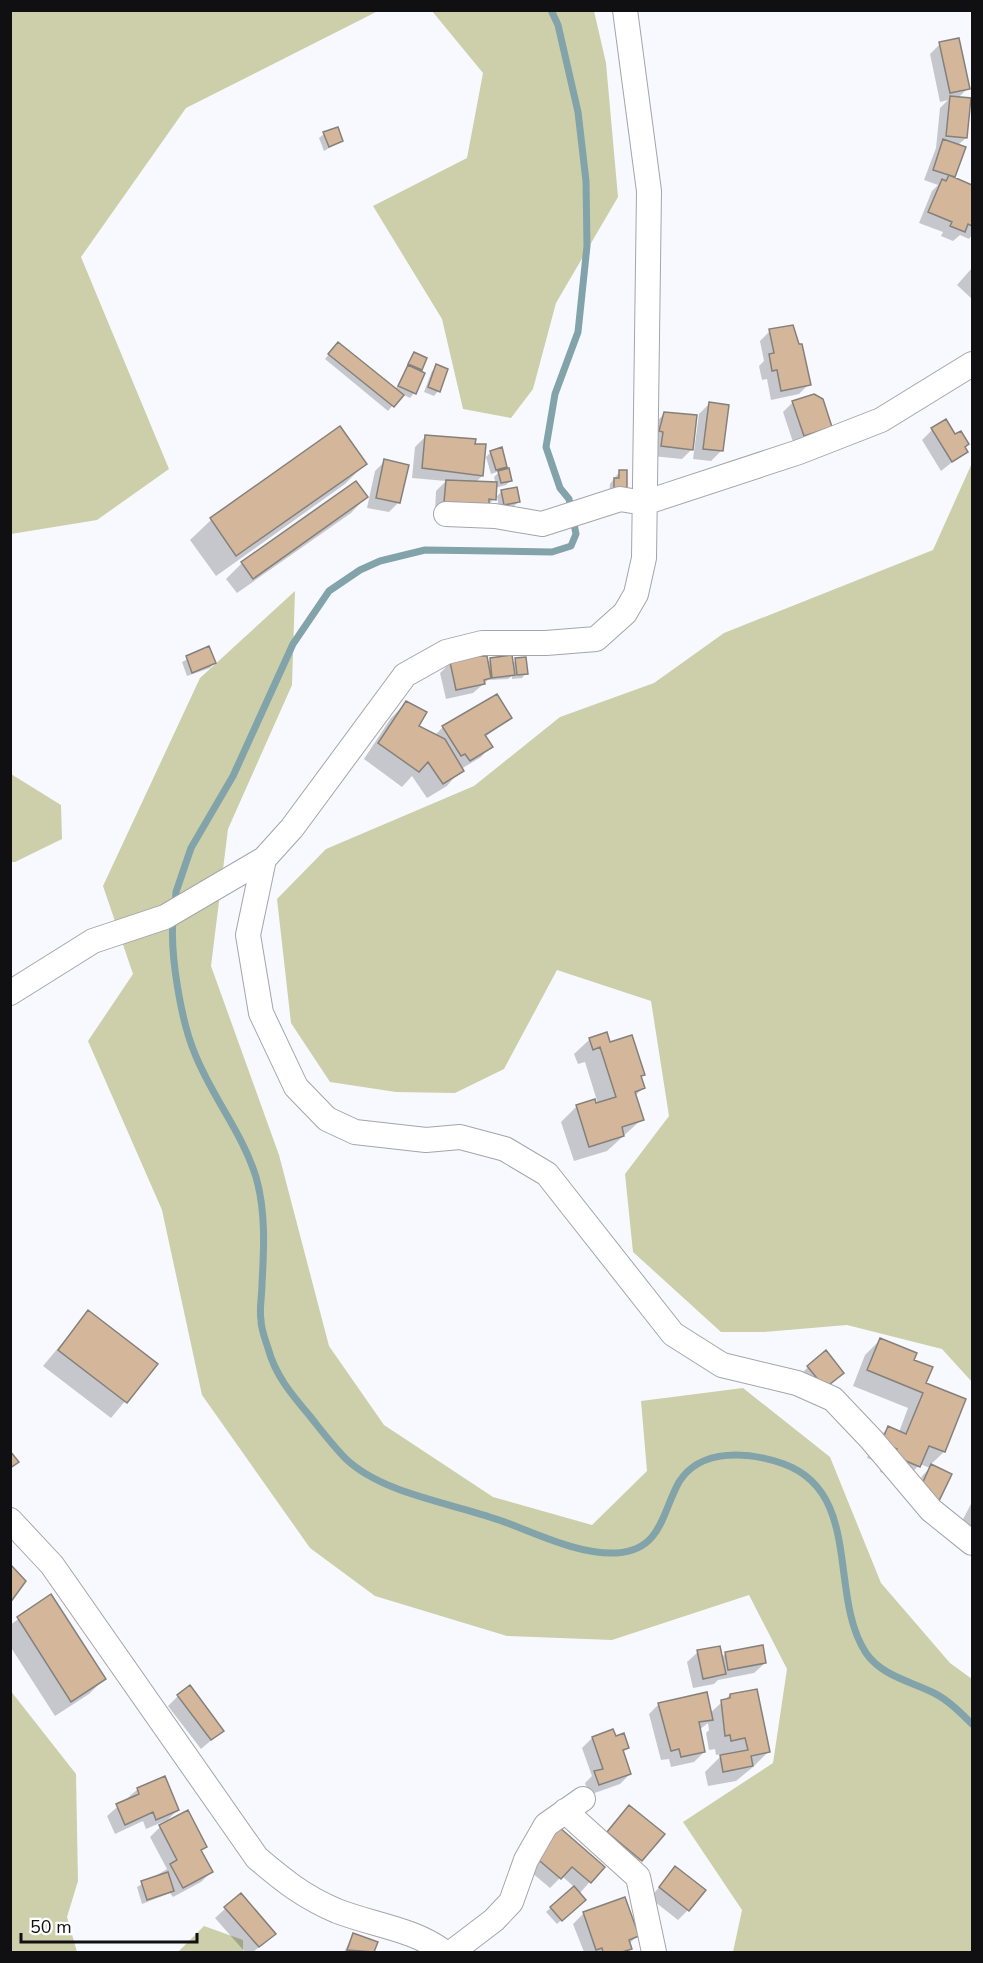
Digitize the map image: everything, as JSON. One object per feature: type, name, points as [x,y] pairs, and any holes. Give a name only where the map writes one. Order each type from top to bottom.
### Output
[{"type":"street","points":[[10,993],[93,941],[165,917],[264,859],[292,828],[405,675],[446,652],[482,643],[546,644],[596,639],[625,613],[636,594],[644,558],[649,191],[626,10]]},
{"type":"street","points":[[446,514],[495,516],[542,524],[620,499],[645,503],[799,452],[882,420],[972,364]]},
{"type":"street","points":[[264,859],[248,935],[261,1013],[296,1087],[327,1119],[355,1132],[426,1140],[460,1137],[505,1149],[547,1174],[673,1334],[722,1365],[797,1383],[833,1399],[871,1439],[930,1510],[972,1543]]},
{"type":"street","points":[[10,1520],[52,1565],[257,1858],[297,1892],[338,1911],[430,1941],[444,1953]]},
{"type":"street","points":[[452,1953],[494,1920],[511,1902],[526,1860],[546,1826],[574,1805],[638,1876],[654,1953]]},
{"type":"green space","points":[[11,10],[378,11],[186,108],[81,257],[169,469],[97,520],[11,534]]},
{"type":"green space","points":[[432,11],[594,11],[606,63],[618,197],[556,303],[533,389],[511,418],[463,409],[442,319],[373,206],[467,158],[483,73]]},
{"type":"green space","points":[[972,463],[972,1382],[942,1349],[847,1325],[764,1332],[721,1332],[633,1252],[625,1174],[669,1116],[651,1001],[557,970],[504,1069],[455,1093],[396,1092],[330,1082],[291,1023],[277,899],[326,849],[474,786],[560,717],[654,683],[724,633],[933,550]]},
{"type":"green space","points":[[295,591],[292,685],[228,829],[211,966],[279,1155],[329,1346],[384,1425],[493,1497],[592,1525],[647,1471],[641,1401],[743,1388],[830,1457],[881,1583],[950,1663],[972,1679],[972,1952],[733,1952],[742,1910],[683,1822],[773,1763],[787,1669],[749,1595],[612,1640],[507,1636],[375,1596],[310,1548],[202,1395],[162,1210],[88,1041],[133,974],[103,886],[200,678]]},
{"type":"green space","points":[[11,774],[61,805],[62,839],[15,862],[11,862]]},
{"type":"green space","points":[[10,1690],[76,1774],[78,1881],[67,1917],[77,1952],[11,1952]]},
{"type":"green space","points":[[204,1926],[243,1940],[243,1952],[178,1952]]},
{"type":"building","points":[[959,38],[970,89],[950,93],[939,42]]},
{"type":"building","points":[[950,96],[971,98],[967,138],[946,136]]},
{"type":"building","points":[[338,127],[343,141],[329,147],[323,132]]},
{"type":"building","points":[[943,139],[966,147],[955,177],[933,170]]},
{"type":"building","points":[[949,175],[972,185],[972,226],[968,224],[965,232],[950,226],[952,222],[928,212],[942,179],[946,181]]},
{"type":"building","points":[[793,325],[799,344],[802,344],[811,385],[781,391],[777,370],[772,371],[769,354],[774,353],[769,329]]},
{"type":"building","points":[[338,342],[404,395],[394,407],[328,354]]},
{"type":"building","points":[[414,352],[427,358],[422,370],[408,364]]},
{"type":"building","points":[[436,364],[448,369],[440,392],[428,387]]},
{"type":"building","points":[[408,365],[425,373],[416,394],[398,386]]},
{"type":"building","points":[[814,394],[823,399],[832,427],[804,436],[792,401]]},
{"type":"building","points":[[709,402],[729,405],[723,451],[703,449]]},
{"type":"building","points":[[664,412],[697,415],[693,450],[661,446],[663,432],[659,431]]},
{"type":"building","points":[[946,419],[955,434],[961,431],[969,444],[965,447],[968,452],[952,462],[931,428]]},
{"type":"building","points":[[340,426],[367,464],[236,556],[210,518]]},
{"type":"building","points":[[425,435],[476,439],[475,444],[486,444],[483,476],[422,468]]},
{"type":"building","points":[[502,447],[507,467],[496,470],[490,451]]},
{"type":"building","points":[[384,459],[409,465],[400,503],[376,498]]},
{"type":"building","points":[[509,468],[512,481],[501,483],[498,471]]},
{"type":"building","points":[[619,470],[627,470],[627,492],[614,492],[614,478],[619,478]]},
{"type":"building","points":[[446,480],[497,482],[496,500],[489,499],[489,504],[444,502]]},
{"type":"building","points":[[356,481],[368,497],[253,579],[241,562]]},
{"type":"building","points":[[517,487],[520,502],[504,505],[501,490]]},
{"type":"building","points":[[209,646],[216,663],[192,673],[186,656]]},
{"type":"building","points":[[512,655],[515,675],[492,678],[490,658]]},
{"type":"building","points":[[474,656],[487,656],[491,678],[484,680],[485,684],[456,690],[450,662]]},
{"type":"building","points":[[526,657],[528,674],[517,675],[515,658]]},
{"type":"building","points":[[497,694],[512,718],[485,735],[493,747],[470,761],[465,754],[461,756],[442,726]]},
{"type":"building","points":[[406,701],[427,712],[419,726],[445,739],[464,771],[443,784],[428,762],[419,772],[378,743]]},
{"type":"building","points":[[607,1032],[610,1042],[632,1035],[645,1075],[641,1076],[645,1088],[635,1092],[644,1120],[622,1127],[624,1136],[589,1147],[576,1105],[595,1099],[596,1103],[616,1097],[600,1047],[593,1050],[589,1038]]},
{"type":"building","points":[[88,1310],[158,1364],[127,1403],[58,1350]]},
{"type":"building","points":[[880,1338],[917,1353],[914,1360],[933,1367],[926,1383],[966,1399],[945,1452],[929,1446],[920,1467],[894,1456],[897,1449],[881,1443],[888,1426],[906,1434],[923,1393],[867,1370]]},
{"type":"building","points":[[826,1350],[844,1373],[825,1388],[807,1366]]},
{"type":"building","points":[[10,1451],[19,1462],[10,1468]]},
{"type":"building","points":[[931,1464],[952,1474],[939,1501],[919,1491]]},
{"type":"building","points":[[10,1564],[26,1581],[10,1603]]},
{"type":"building","points":[[51,1594],[106,1679],[71,1702],[17,1617]]},
{"type":"building","points":[[763,1645],[766,1663],[728,1670],[725,1652]]},
{"type":"building","points":[[720,1646],[726,1674],[703,1679],[697,1650]]},
{"type":"building","points":[[190,1685],[224,1731],[211,1740],[177,1695]]},
{"type":"building","points":[[757,1689],[770,1752],[751,1756],[753,1766],[723,1772],[720,1755],[748,1750],[745,1738],[731,1741],[730,1735],[725,1736],[721,1700],[730,1698],[730,1694]]},
{"type":"building","points":[[707,1692],[713,1720],[699,1722],[705,1752],[681,1757],[679,1749],[671,1751],[658,1703]]},
{"type":"building","points":[[613,1729],[616,1736],[624,1733],[629,1748],[623,1750],[631,1774],[599,1785],[594,1771],[603,1769],[592,1737]]},
{"type":"building","points":[[165,1776],[179,1810],[156,1820],[153,1812],[125,1825],[116,1804],[139,1794],[137,1788]]},
{"type":"building","points":[[629,1805],[665,1834],[642,1861],[607,1832]]},
{"type":"building","points":[[188,1810],[207,1847],[201,1850],[213,1872],[183,1888],[170,1864],[177,1860],[159,1825]]},
{"type":"building","points":[[559,1827],[605,1867],[591,1883],[572,1867],[561,1879],[534,1856]]},
{"type":"building","points":[[675,1866],[706,1890],[689,1911],[659,1887]]},
{"type":"building","points":[[168,1872],[174,1891],[147,1900],[141,1881]]},
{"type":"building","points":[[574,1886],[586,1900],[562,1921],[550,1907]]},
{"type":"building","points":[[241,1893],[276,1934],[259,1947],[224,1907]]},
{"type":"building","points":[[625,1897],[639,1936],[629,1940],[632,1949],[622,1952],[603,1952],[602,1948],[596,1950],[583,1912]]},
{"type":"building","points":[[353,1933],[378,1942],[374,1952],[347,1950]]},
{"type":"waterway","points":[[175,906],[176,892],[191,848],[233,776],[293,644],[329,591],[360,570],[380,561],[425,550],[552,552],[571,546],[576,534],[569,499],[560,488],[546,447],[555,394],[578,332],[587,246],[586,181],[578,112],[558,25],[551,10]]},
{"type":"waterway","points":[[173,920],[175,969],[190,1040],[202,1070],[243,1145],[259,1190],[264,1230],[260,1311],[264,1338],[275,1367],[285,1384],[346,1459],[361,1471],[398,1489],[499,1520],[572,1547],[602,1553],[632,1550],[643,1545],[652,1537],[664,1517],[679,1482],[688,1471],[700,1463],[727,1455],[742,1455],[784,1464],[809,1478],[825,1498],[835,1522],[848,1604],[855,1630],[866,1653],[888,1673],[944,1699],[972,1724]]}]
